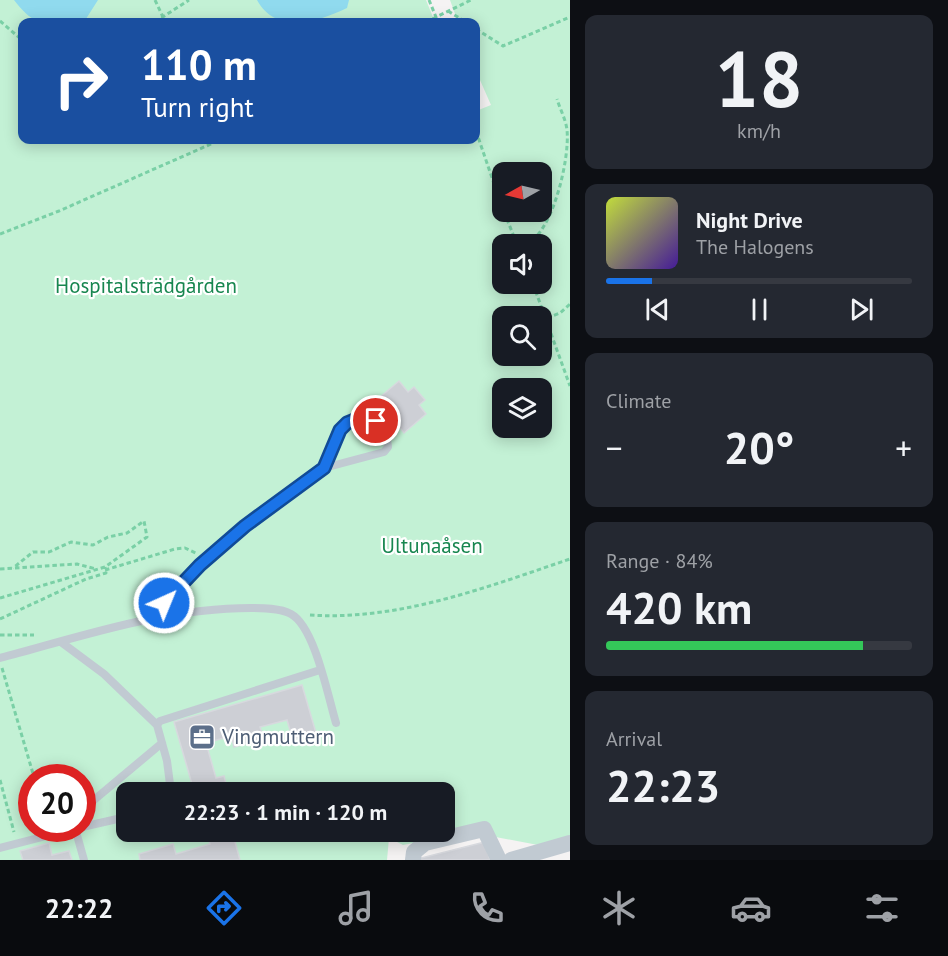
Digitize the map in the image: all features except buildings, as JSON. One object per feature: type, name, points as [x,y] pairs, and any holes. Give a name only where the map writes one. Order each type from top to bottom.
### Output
[{"type":"street","points":[[412,860],[414,852],[425,843],[484,829],[499,860]]},
{"type":"street","points":[[511,860],[570,843]]},
{"type":"lane","points":[[151,618],[206,560],[245,526],[324,468],[367,459],[384,452],[388,447],[386,431],[369,417],[355,419],[340,430],[324,468]]},
{"type":"lane","points":[[0,659],[151,618],[235,608],[267,608],[291,614],[310,639],[336,723]]},
{"type":"lane","points":[[61,642],[104,674],[158,725],[169,782]]},
{"type":"lane","points":[[158,725],[165,719],[320,670]]},
{"type":"lane","points":[[96,798],[162,742]]},
{"type":"lane","points":[[96,824],[116,819]]},
{"type":"lane","points":[[0,848],[20,842]]},
{"type":"lane","points":[[80,842],[84,860]]},
{"type":"path","points":[[154,0],[163,17],[189,0]]},
{"type":"path","points":[[429,0],[436,17],[471,0]]},
{"type":"path","points":[[448,11],[459,18]]},
{"type":"path","points":[[480,32],[503,46],[570,17]]},
{"type":"path","points":[[0,21],[18,37]]},
{"type":"path","points":[[538,234],[561,194],[568,131],[557,99]]},
{"type":"path","points":[[480,143],[492,178]]},
{"type":"path","points":[[0,234],[211,144]]},
{"type":"path","points":[[552,316],[560,313],[570,304]]},
{"type":"path","points":[[552,333],[570,386]]},
{"type":"path","points":[[0,619],[86,579],[106,573],[105,569],[147,537],[144,521],[127,533],[108,537],[93,545],[71,542],[49,552],[33,552],[12,568]]},
{"type":"path","points":[[0,569],[77,564],[105,569],[175,549],[192,551],[206,560]]},
{"type":"path","points":[[291,614],[337,617],[408,607],[448,599],[570,559]]},
{"type":"path","points":[[0,598],[97,569]]},
{"type":"path","points":[[0,659],[30,764]]},
{"type":"path","points":[[0,780],[17,843]]},
{"type":"green space","points":[[0,0],[426,0],[433,18],[18,18],[18,144],[480,144],[480,109],[491,105],[480,80],[480,18],[457,18],[450,0],[570,0],[570,837],[538,845],[469,832],[455,835],[455,782],[116,782],[116,842],[389,842],[387,860],[0,860]]},
{"type":"green space","points":[[397,842],[418,842],[403,845]]},
{"type":"water","points":[[14,0],[98,0],[87,18],[32,18]]},
{"type":"water","points":[[257,0],[349,0],[347,8],[323,18],[275,18],[265,11]]},
{"type":"place","name":"Vingmuttern","points":[[202,737]]},
{"type":"route","points":[[164,603],[200,565],[245,526],[324,468],[332,445],[340,430],[347,423],[362,417],[369,417],[376,421]]},
{"type":"park label","name":"Hospitalsträdgården","points":[[146,286]]},
{"type":"park label","name":"Ultunaåsen","points":[[432,546]]}]
